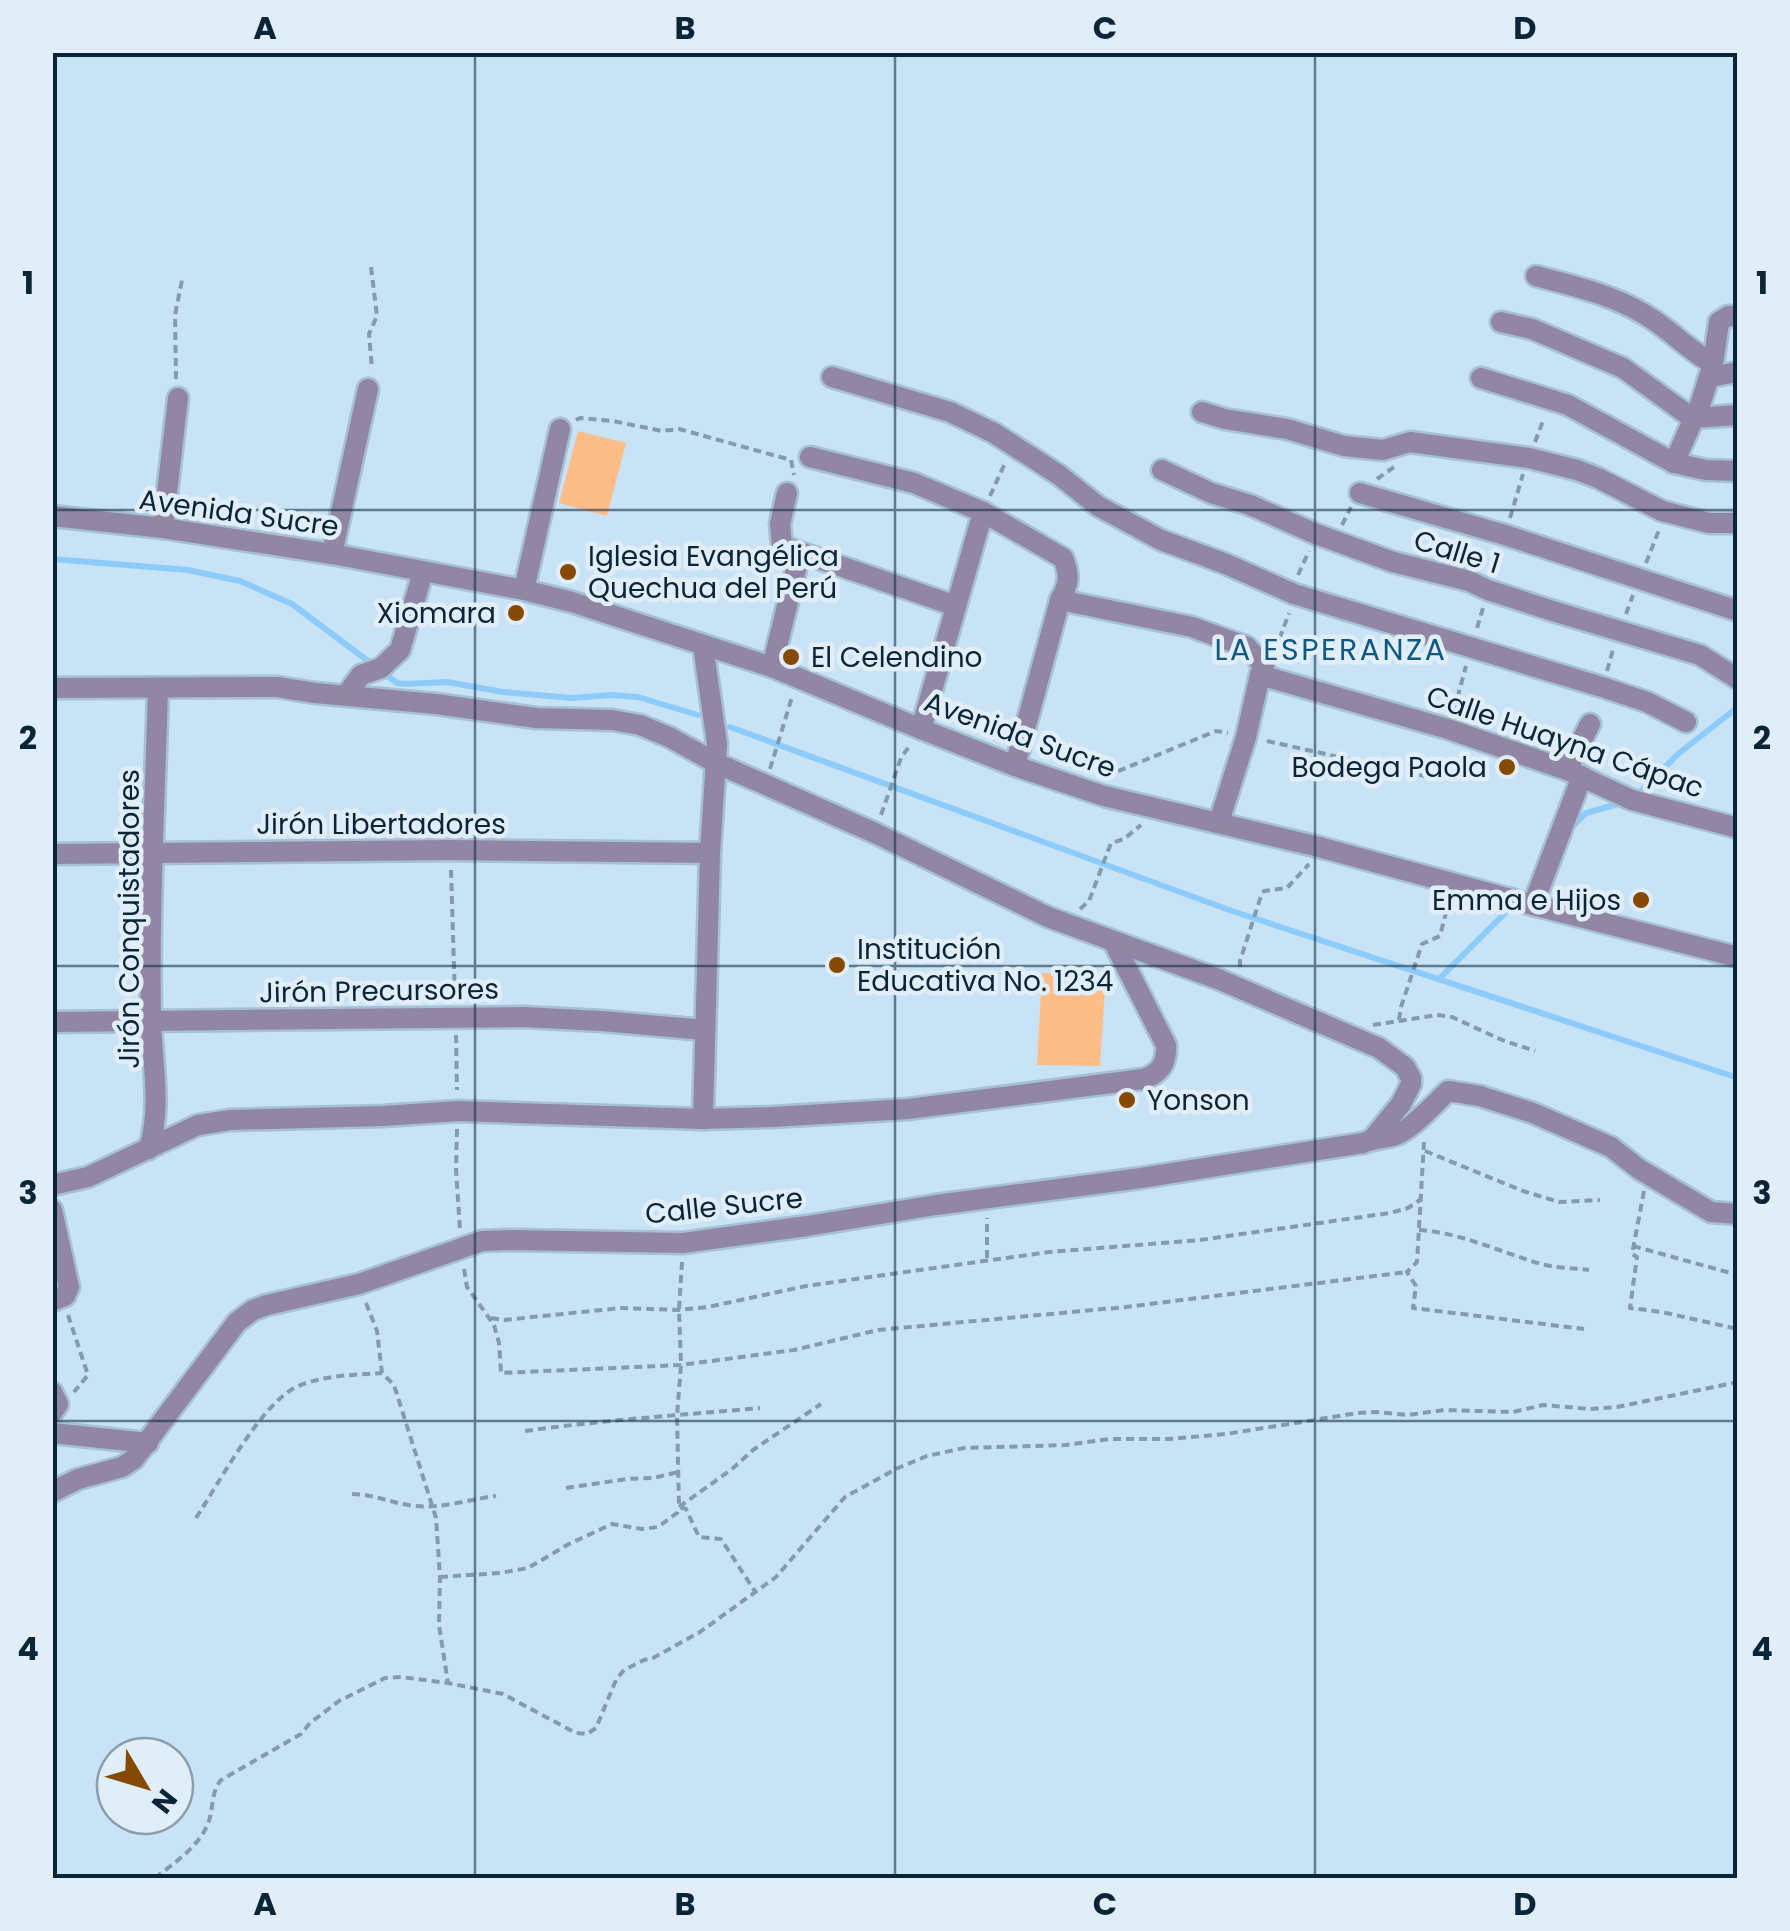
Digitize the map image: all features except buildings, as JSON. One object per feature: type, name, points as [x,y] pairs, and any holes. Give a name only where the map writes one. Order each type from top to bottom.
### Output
[{"type":"street","points":[[1536,276],[1596,291],[1654,320],[1712,371],[1738,372]]},
{"type":"street","points":[[1674,462],[1712,371],[1720,322],[1728,316],[1738,316]]},
{"type":"street","points":[[1502,322],[1545,334],[1623,368],[1692,418],[1738,415]]},
{"type":"street","points":[[832,378],[950,412],[994,433],[1098,506],[1161,540],[1294,594],[1647,702],[1686,722]]},
{"type":"street","points":[[1482,378],[1579,410],[1674,462],[1706,470],[1738,471]]},
{"type":"street","points":[[332,554],[368,389]]},
{"type":"street","points":[[163,528],[178,398]]},
{"type":"street","points":[[1202,412],[1344,446],[1383,450],[1410,442],[1529,458],[1598,478],[1662,511],[1708,523],[1738,523]]},
{"type":"street","points":[[524,590],[560,429]]},
{"type":"street","points":[[810,457],[914,483],[983,512],[1062,558],[1068,587],[1060,600],[1015,766]]},
{"type":"street","name":"Calle 1","points":[[1162,470],[1210,493],[1394,562],[1470,581],[1488,590],[1700,655],[1738,679]]},
{"type":"street","points":[[787,493],[780,524],[782,546],[956,606]]},
{"type":"street","points":[[1360,493],[1505,535],[1738,611]]},
{"type":"street","points":[[922,730],[983,512]]},
{"type":"street","name":"Avenida Sucre","points":[[52,516],[163,528],[332,554],[572,602],[772,667],[922,730],[1104,796],[1319,847],[1738,957]]},
{"type":"street","points":[[772,667],[800,553]]},
{"type":"street","points":[[347,694],[361,675],[396,654],[423,572]]},
{"type":"street","points":[[1060,600],[1192,627],[1247,646],[1264,666],[1218,822]]},
{"type":"street","points":[[702,1119],[717,744],[703,645]]},
{"type":"street","name":"Calle Huayna Cápac","points":[[1260,676],[1448,729],[1575,773],[1632,800],[1738,828]]},
{"type":"street","points":[[52,688],[277,687],[521,717],[628,722],[669,737],[716,764],[875,833],[1048,917],[1218,980],[1390,1054],[1405,1066],[1411,1078],[1401,1104],[1374,1138]]},
{"type":"street","name":"Jirón Conquistadores","points":[[149,1149],[157,1105],[151,1022],[158,688]]},
{"type":"street","points":[[1533,905],[1590,724]]},
{"type":"street","name":"Jirón Libertadores","points":[[52,854],[430,850],[710,853]]},
{"type":"street","points":[[52,1184],[88,1178],[198,1125],[230,1120],[458,1111],[702,1119],[908,1109],[1136,1080],[1155,1075],[1164,1062],[1166,1045],[1114,943]]},
{"type":"street","name":"Jirón Precursores","points":[[52,1022],[524,1017],[705,1030]]},
{"type":"street","name":"Calle Sucre","points":[[52,1492],[78,1479],[122,1468],[134,1459],[237,1322],[253,1310],[359,1284],[482,1241],[683,1243],[1257,1160],[1363,1143],[1404,1131],[1448,1091],[1533,1112],[1611,1148],[1639,1170]]},
{"type":"street","points":[[1639,1170],[1711,1212],[1738,1214]]},
{"type":"street","points":[[52,1210],[69,1284],[59,1298]]},
{"type":"street","points":[[52,1433],[148,1443]]},
{"type":"path","points":[[368,389],[373,364],[369,334],[377,316],[372,267]]},
{"type":"path","points":[[178,398],[175,315],[182,280]]},
{"type":"path","points":[[1448,729],[1529,458],[1552,399]]},
{"type":"path","points":[[560,429],[580,418],[613,421],[662,431],[679,430],[791,460],[794,476],[787,493]]},
{"type":"path","points":[[983,512],[1013,445]]},
{"type":"path","points":[[770,769],[787,719]]},
{"type":"path","points":[[880,816],[901,758]]},
{"type":"path","points":[[1092,890],[1111,842],[1124,839],[1139,828],[1151,808]]},
{"type":"path","points":[[1240,961],[1264,892],[1287,888],[1306,869],[1319,847]]},
{"type":"path","points":[[450,867],[455,1005]]},
{"type":"path","points":[[1399,1020],[1422,944],[1440,936],[1454,882]]},
{"type":"path","points":[[1344,1032],[1437,1015],[1452,1017],[1535,1050]]},
{"type":"path","points":[[462,1261],[467,1287],[494,1324],[500,1373],[681,1365],[794,1350],[878,1330],[1126,1307],[1407,1272],[1417,1262],[1424,1138]]},
{"type":"path","points":[[1424,1151],[1558,1202],[1600,1200]]},
{"type":"path","points":[[1639,1170],[1634,1189],[1644,1191],[1632,1254],[1637,1257],[1630,1308],[1738,1329]]},
{"type":"path","points":[[987,1198],[987,1260]]},
{"type":"path","points":[[487,1318],[504,1320],[621,1308],[679,1310],[806,1286],[987,1260],[1200,1240],[1390,1213],[1420,1200]]},
{"type":"path","points":[[1419,1230],[1469,1239],[1545,1265],[1588,1270]]},
{"type":"path","points":[[1633,1246],[1738,1275]]},
{"type":"path","points":[[440,1577],[528,1568],[612,1524],[642,1530],[658,1527],[677,1513],[682,1252]]},
{"type":"path","points":[[1407,1272],[1416,1286],[1413,1308],[1584,1328]]},
{"type":"path","points":[[364,1297],[377,1331],[382,1374],[394,1385],[436,1518],[439,1625],[448,1683]]},
{"type":"path","points":[[54,1402],[76,1392],[88,1375],[59,1298]]},
{"type":"path","points":[[196,1518],[268,1408],[287,1392],[335,1376],[382,1374]]},
{"type":"path","points":[[155,1878],[180,1859],[206,1828],[215,1787],[221,1780],[301,1734],[339,1701],[384,1678],[448,1683],[503,1694],[576,1733],[593,1731],[624,1670],[700,1632],[776,1578],[845,1498],[898,1468],[942,1452],[1110,1439],[1200,1437],[1377,1412],[1513,1412],[1543,1405],[1617,1408],[1738,1382]]},
{"type":"path","points":[[679,1507],[821,1404]]},
{"type":"path","points":[[526,1431],[636,1417],[760,1408]]},
{"type":"path","points":[[566,1488],[678,1472]]},
{"type":"path","points":[[352,1494],[432,1507],[496,1496]]},
{"type":"path","points":[[679,1507],[686,1508],[699,1537],[721,1540],[756,1593]]},
{"type":"shaded area","points":[[578,431],[626,443],[607,516],[559,503]]},
{"type":"shaded area","points":[[1042,973],[1106,975],[1100,1066],[1037,1065]]},
{"type":"waterway","points":[[52,559],[188,570],[240,581],[292,604],[372,664]]},
{"type":"waterway","points":[[382,672],[405,684],[447,682],[572,698],[638,697],[698,715]]},
{"type":"waterway","points":[[1637,795],[1678,754],[1738,707]]},
{"type":"waterway","points":[[730,727],[1232,911],[1738,1078]]},
{"type":"waterway","points":[[1572,827],[1586,813],[1622,803]]},
{"type":"waterway","points":[[1439,979],[1512,906]]},
{"type":"place","name":"Iglesia Evangélica Quechua del Perú","points":[[568,572]]},
{"type":"place","name":"Xiomara","points":[[516,613]]},
{"type":"place","name":"El Celendino","points":[[791,657]]},
{"type":"place","name":"Bodega Paola","points":[[1507,767]]},
{"type":"place","name":"Emma e Hijos","points":[[1641,900]]},
{"type":"place","name":"Institución Educativa No. 1234","points":[[837,965]]},
{"type":"place","name":"Yonson","points":[[1127,1100]]},
{"type":"district","name":"LA ESPERANZA","points":[[1331,649]]}]
